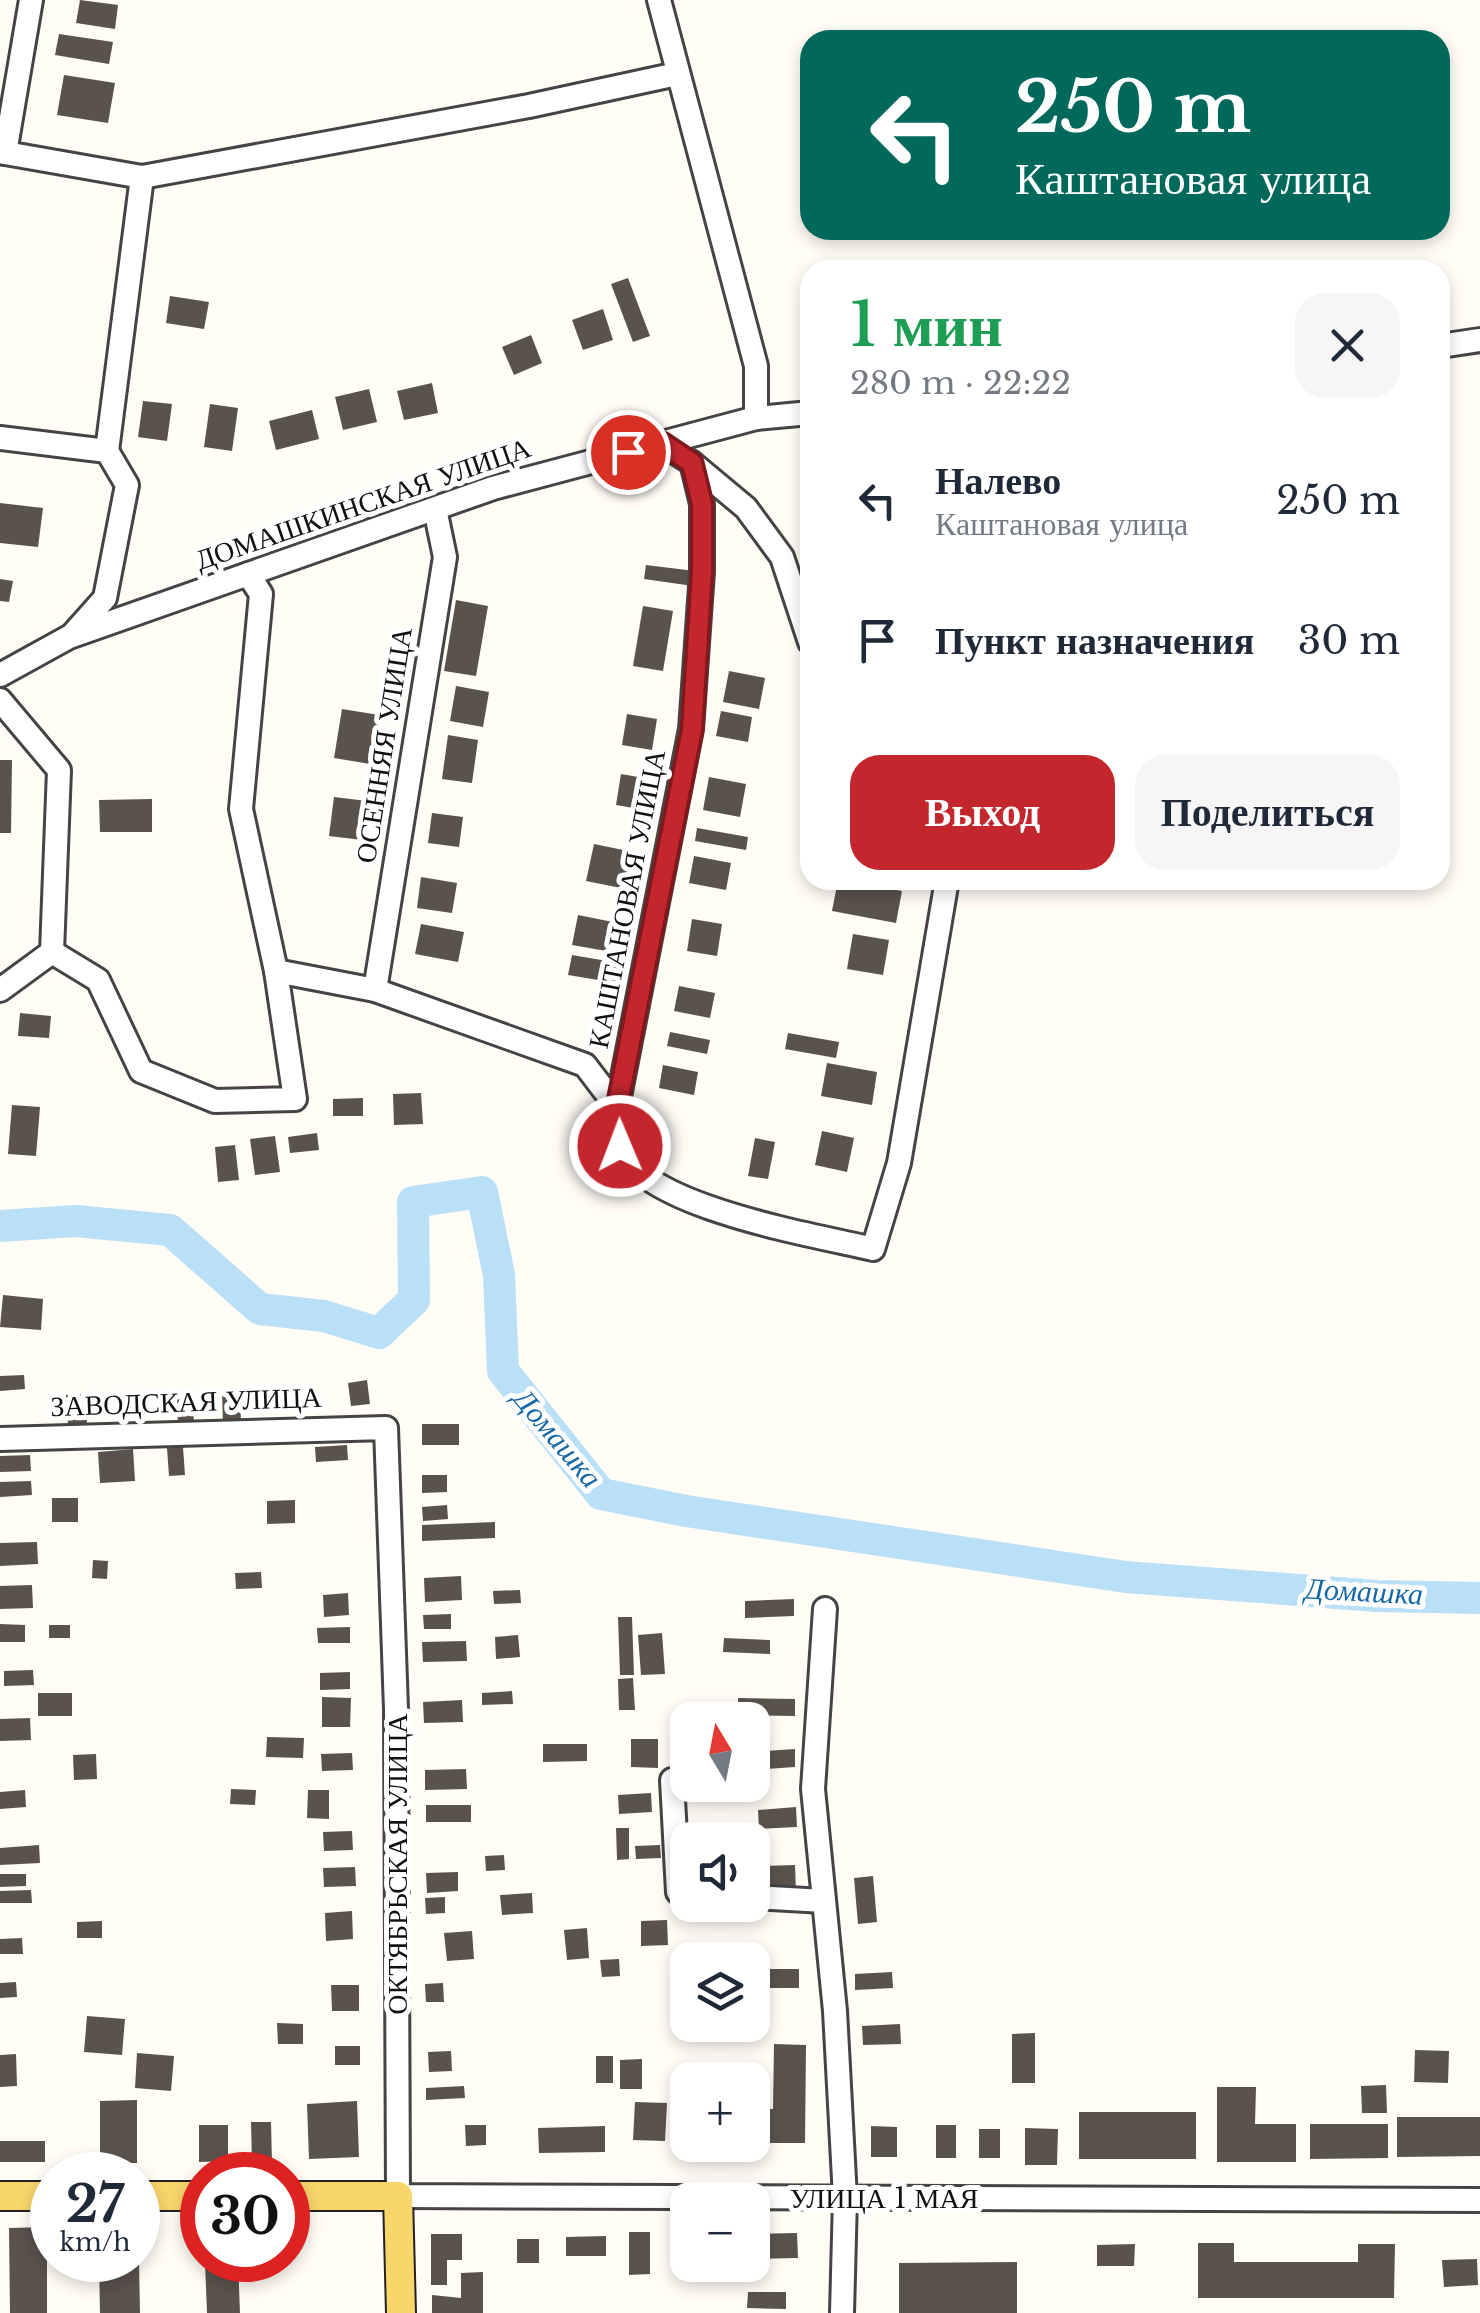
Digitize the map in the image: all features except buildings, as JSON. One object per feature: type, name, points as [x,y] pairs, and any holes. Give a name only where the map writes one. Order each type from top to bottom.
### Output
[{"type":"main road","points":[[0,2196],[30,2196]]},
{"type":"main road","name":"УЛИЦА 1 МАЯ","points":[[310,2196],[398,2196]]},
{"type":"main road","name":"ОКТЯБРЬСКАЯ УЛИЦА","points":[[398,2196],[401,2313]]},
{"type":"street","points":[[31,0],[2,152],[142,177],[528,106],[676,74]]},
{"type":"street","points":[[659,0],[756,366],[756,418]]},
{"type":"street","points":[[69,637],[105,598],[127,485],[107,451],[142,177]]},
{"type":"street","points":[[1450,344],[1480,340]]},
{"type":"street","name":"ДОМАШКИНСКАЯ УЛИЦА","points":[[0,676],[69,637],[493,488],[756,418],[800,414]]},
{"type":"street","points":[[0,438],[107,451]]},
{"type":"street","points":[[662,443],[746,508],[782,558],[800,612]]},
{"type":"street","name":"КАШТАНОВАЯ УЛИЦА","points":[[692,463],[702,504],[702,572],[692,730],[617,1107],[620,1146],[639,1174],[716,1212],[873,1249],[899,1163],[945,890]]},
{"type":"street","name":"ОСЕННЯЯ УЛИЦА","points":[[375,990],[445,557],[435,509]]},
{"type":"street","points":[[52,952],[98,980],[141,1071],[215,1101],[295,1098],[276,971],[241,809],[261,594],[248,574]]},
{"type":"street","points":[[0,700],[59,770],[52,952]]},
{"type":"street","points":[[0,990],[52,952]]},
{"type":"street","points":[[276,971],[375,990],[585,1066],[617,1107]]},
{"type":"street","name":"ЗАВОДСКАЯ УЛИЦА","points":[[0,1439],[374,1426]]},
{"type":"street","name":"ОКТЯБРЬСКАЯ УЛИЦА","points":[[374,1426],[386,1428],[396,1709],[398,2196]]},
{"type":"street","points":[[825,1609],[812,1790],[835,2010],[845,2198],[842,2313]]},
{"type":"street","points":[[770,1897],[824,1901]]},
{"type":"street","name":"УЛИЦА 1 МАЯ","points":[[398,2196],[1480,2200]]},
{"type":"waterway","name":"Домашка","points":[[0,1226],[75,1221],[170,1230],[260,1309],[324,1316],[379,1333],[414,1300],[413,1202],[482,1192],[499,1275],[503,1371],[601,1494],[686,1511],[1126,1577],[1377,1596],[1480,1598]]},
{"type":"route","points":[[620,1146],[617,1107],[692,730],[702,572],[702,504],[692,463],[662,443],[628,452]]}]
